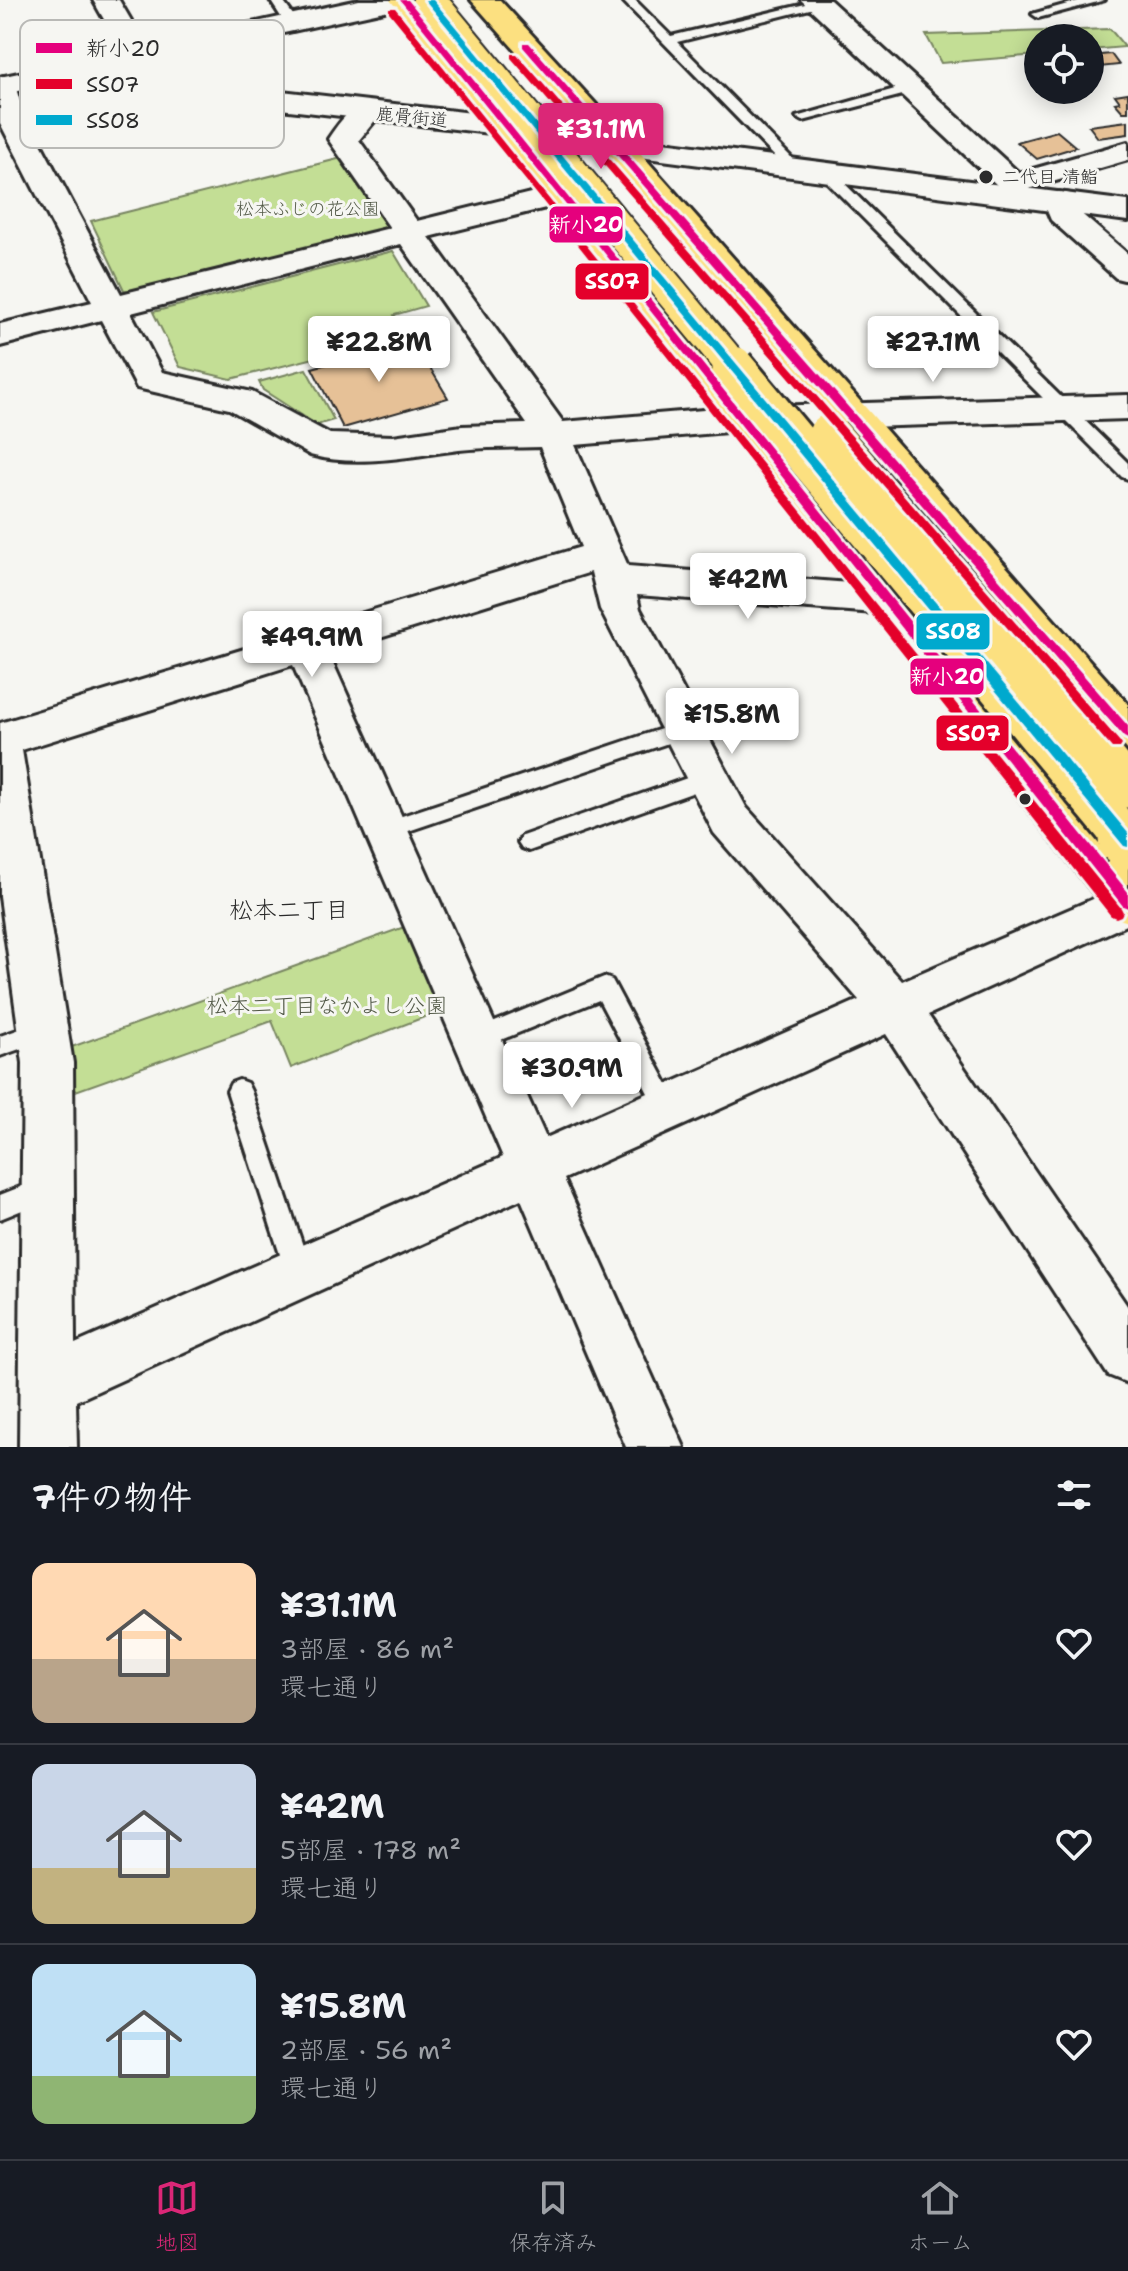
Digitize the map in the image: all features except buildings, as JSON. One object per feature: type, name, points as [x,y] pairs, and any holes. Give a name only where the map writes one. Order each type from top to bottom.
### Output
[{"type":"main road","points":[[401,0],[563,194],[739,419],[888,600],[1128,902]]},
{"type":"main road","points":[[429,0],[1128,842]]},
{"type":"main road","points":[[460,0],[1128,787]]},
{"type":"main road","points":[[485,0],[616,145],[1128,734]]},
{"type":"street","points":[[106,0],[114,20]]},
{"type":"street","points":[[254,20],[284,11],[401,0]]},
{"type":"street","points":[[816,2],[1013,190],[1128,151]]},
{"type":"street","points":[[1,84],[7,108],[20,133]]},
{"type":"street","name":"鹿骨街道","points":[[284,101],[507,126],[616,145],[832,172],[1013,190],[1059,201],[1128,211]]},
{"type":"street","points":[[367,112],[343,139],[553,435],[608,567],[620,609],[730,820],[895,1007],[1128,1355]]},
{"type":"street","points":[[28,148],[149,380],[240,400],[323,446],[393,448],[462,438],[553,435],[739,419],[1128,407]]},
{"type":"street","points":[[0,335],[563,194]]},
{"type":"street","points":[[1059,201],[1062,213],[1128,271]]},
{"type":"street","points":[[48,1447],[48,1063],[22,1039],[0,743],[306,647],[608,567],[888,600]]},
{"type":"street","points":[[306,647],[655,1447]]},
{"type":"street","points":[[47,1385],[1128,902]]},
{"type":"lane","points":[[628,0],[785,159],[783,166]]},
{"type":"lane","points":[[1038,14],[1099,0]]},
{"type":"lane","points":[[667,41],[816,2]]},
{"type":"lane","points":[[803,117],[909,89]]},
{"type":"lane","points":[[832,172],[833,180],[1128,473]]},
{"type":"lane","points":[[385,830],[682,730]]},
{"type":"lane","points":[[529,842],[707,779]]},
{"type":"lane","points":[[476,1040],[604,987],[668,1108]]},
{"type":"lane","points":[[239,1091],[299,1273]]},
{"type":"lane","points":[[0,1207],[48,1188]]},
{"type":"green space","points":[[1104,29],[1110,29],[1125,47],[1104,49]]},
{"type":"green space","points":[[1024,32],[1024,56],[941,63],[926,35]]},
{"type":"green space","name":"松本ふじの花公園","points":[[342,158],[389,222],[386,231],[139,292],[124,290],[91,221]]},
{"type":"green space","points":[[393,251],[426,306],[394,315],[405,335],[231,379],[180,367],[153,312]]},
{"type":"green space","points":[[306,369],[334,420],[317,425],[263,390],[259,382]]},
{"type":"green space","name":"松本二丁目なかよし公園","points":[[407,926],[443,1010],[291,1068],[272,1021],[56,1098],[66,1049]]},
{"type":"transit line","name":"新小20","points":[[404,0],[1128,902]]},
{"type":"transit line","name":"SS08","points":[[429,0],[1128,842]]},
{"type":"transit line","name":"SS07","points":[[392,10],[1116,912]]},
{"type":"transit line","name":"新小20","points":[[526,45],[1128,734]]},
{"type":"transit line","name":"SS07","points":[[514,56],[1116,745]]},
{"type":"place","name":"二代目 清鮨","points":[[986,177]]},
{"type":"district","name":"松本二丁目","points":[[289,910]]}]
